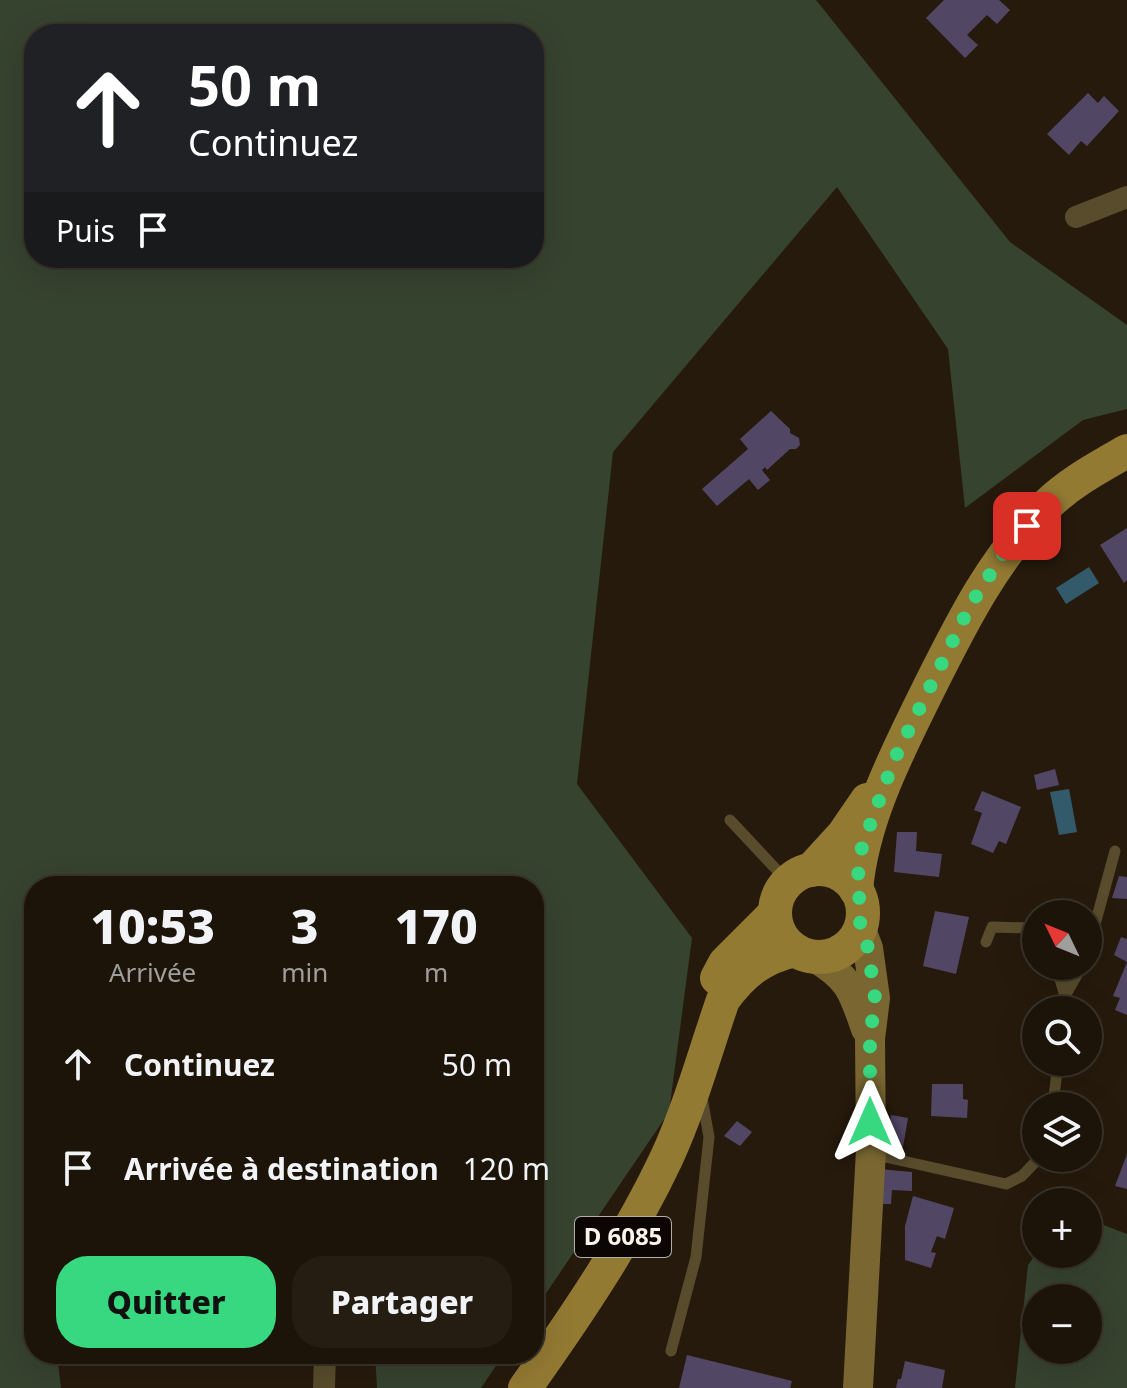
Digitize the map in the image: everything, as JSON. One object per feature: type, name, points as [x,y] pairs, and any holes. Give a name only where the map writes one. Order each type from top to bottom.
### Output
[{"type":"main road","points":[[856,890],[862,847],[894,760],[971,604],[1007,548],[1048,504],[1083,477],[1127,451]]},
{"type":"main road","points":[[870,1039],[851,986],[832,967],[784,940],[777,928],[791,888],[843,835],[894,760]]},
{"type":"main road","points":[[791,888],[824,869],[837,873],[856,890],[863,915],[855,938],[837,953],[804,953]]},
{"type":"main road","name":"D 6085","points":[[698,1074],[711,991],[725,963],[791,888]]},
{"type":"main road","points":[[858,1388],[871,1150],[870,1039],[875,998],[868,948],[860,927]]},
{"type":"main road","name":"D 6085","points":[[544,1362],[644,1200],[667,1156],[723,1000],[739,979],[762,961],[804,953]]},
{"type":"main road","name":"D 6085","points":[[525,1388],[542,1364]]},
{"type":"street","points":[[1076,217],[1127,197]]},
{"type":"street","points":[[324,1388],[325,1364]]},
{"type":"lane","points":[[730,820],[791,888]]},
{"type":"lane","points":[[1102,900],[1115,851]]},
{"type":"lane","points":[[986,942],[992,927],[1022,928]]},
{"type":"lane","points":[[1060,980],[1065,996]]},
{"type":"lane","points":[[1065,996],[1074,980]]},
{"type":"lane","points":[[671,1351],[696,1257],[709,1137],[698,1074]]},
{"type":"lane","points":[[871,1150],[881,1156],[1006,1184],[1026,1172]]},
{"type":"green space","points":[[0,0],[816,0],[1010,242],[1127,325],[1127,409],[1083,420],[965,508],[948,349],[837,187],[613,452],[577,784],[692,938],[669,1112],[544,1296],[544,876],[24,876],[24,1364],[58,1364],[61,1388],[0,1388]]},
{"type":"green space","points":[[1102,1224],[1127,1234],[1127,1388],[1015,1388],[1022,1322],[1022,1364],[1102,1364],[1102,1284],[1026,1284],[1028,1268],[1102,1268]]},
{"type":"green space","points":[[376,1364],[497,1364],[481,1388],[377,1388]]},
{"type":"water","points":[[1089,567],[1099,583],[1066,604],[1056,588]]},
{"type":"water","points":[[1069,789],[1077,832],[1059,835],[1050,792]]},
{"type":"building","points":[[944,0],[999,0],[1010,10],[997,24],[987,15],[967,35],[978,45],[965,58],[926,18]]},
{"type":"building","points":[[1088,93],[1098,103],[1104,96],[1119,111],[1087,146],[1081,141],[1069,155],[1047,134]]},
{"type":"building","points":[[771,411],[790,429],[790,433],[799,438],[800,445],[790,449],[767,470],[765,467],[762,470],[770,480],[758,490],[749,479],[717,506],[702,489],[748,449],[740,439]]},
{"type":"building","points":[[1127,528],[1127,580],[1124,583],[1100,545]]},
{"type":"building","points":[[1055,769],[1059,785],[1037,790],[1034,775]]},
{"type":"building","points":[[982,791],[1021,807],[1006,844],[999,841],[993,853],[971,844],[982,813],[974,810]]},
{"type":"building","points":[[897,832],[917,832],[916,851],[942,854],[939,877],[894,872]]},
{"type":"building","points":[[1119,876],[1127,877],[1127,899],[1112,898]]},
{"type":"building","points":[[935,911],[969,917],[956,974],[923,966]]},
{"type":"building","points":[[1121,937],[1127,939],[1127,962],[1114,955]]},
{"type":"building","points":[[1127,962],[1127,1015],[1115,1010],[1120,998],[1113,996]]},
{"type":"building","points":[[932,1084],[963,1084],[963,1099],[968,1100],[967,1118],[931,1116]]},
{"type":"building","points":[[891,1115],[908,1118],[903,1147],[886,1145]]},
{"type":"building","points":[[737,1121],[752,1132],[740,1146],[724,1136]]},
{"type":"building","points":[[1127,1154],[1127,1189],[1115,1186]]},
{"type":"building","points":[[880,1169],[912,1172],[912,1191],[892,1190],[891,1204],[878,1204]]},
{"type":"building","points":[[913,1196],[954,1208],[945,1239],[937,1236],[931,1252],[936,1253],[931,1268],[905,1260],[905,1226]]},
{"type":"building","points":[[687,1355],[792,1381],[790,1388],[679,1388]]},
{"type":"building","points":[[905,1361],[945,1370],[942,1388],[896,1388]]},
{"type":"route","points":[[870,1122],[870,1039],[875,998],[868,948],[860,927],[863,915],[861,902],[856,890],[862,847],[894,760],[971,604],[1007,548],[1027,526]]}]
